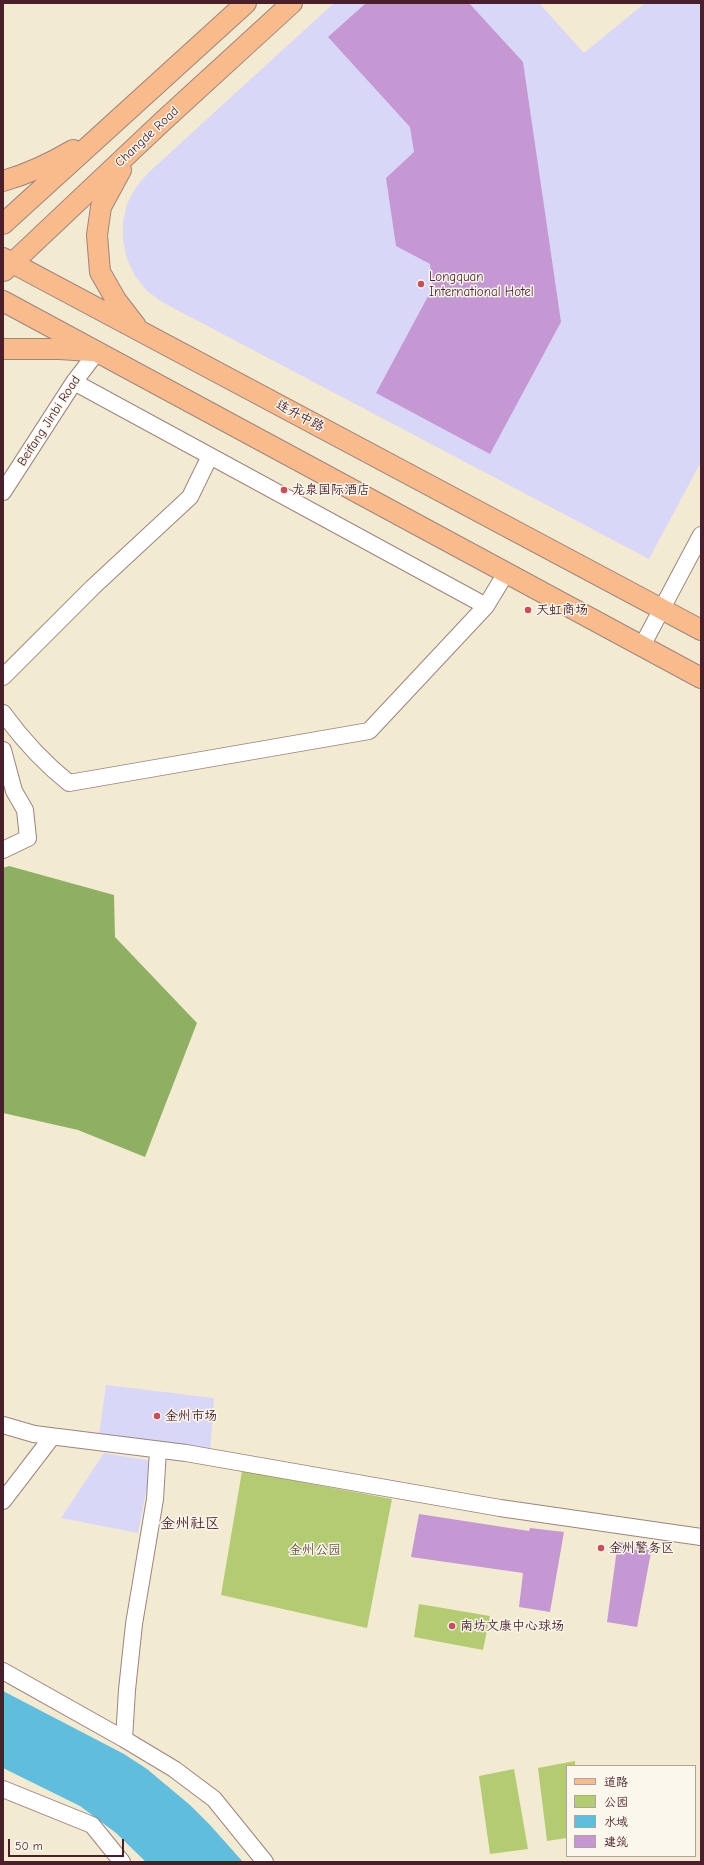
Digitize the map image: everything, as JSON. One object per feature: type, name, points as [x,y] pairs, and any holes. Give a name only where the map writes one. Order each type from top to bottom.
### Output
[{"type":"main road","points":[[3,224],[246,3]]},
{"type":"main road","name":"Changde Road","points":[[6,264],[292,3]]},
{"type":"main road","points":[[3,181],[54,161],[110,127]]},
{"type":"main road","points":[[139,330],[116,300],[100,272],[97,235],[101,207],[116,177],[140,143]]},
{"type":"main road","name":"连升中路","points":[[6,264],[139,330],[701,630]]},
{"type":"main road","points":[[3,301],[701,678]]},
{"type":"main road","points":[[3,349],[59,349],[97,352]]},
{"type":"street","name":"Beifang Jinbi Road","points":[[3,492],[74,382],[97,352]]},
{"type":"street","points":[[74,382],[486,606]]},
{"type":"street","points":[[3,677],[93,588],[190,497],[210,456]]},
{"type":"street","points":[[642,646],[701,535]]},
{"type":"street","points":[[3,713],[50,768],[69,783],[369,731],[486,606],[506,573]]},
{"type":"street","points":[[3,750],[14,791],[25,810],[28,838],[3,850]]},
{"type":"street","points":[[3,1426],[52,1437],[186,1454],[500,1508],[701,1537]]},
{"type":"street","points":[[3,1501],[52,1437]]},
{"type":"street","points":[[124,1739],[126,1690],[134,1624],[155,1500],[158,1450]]},
{"type":"street","points":[[3,1671],[174,1769],[214,1799],[265,1862]]},
{"type":"street","points":[[3,1789],[92,1825],[122,1862]]},
{"type":"shaded area","name":"Longquan International Hotel","points":[[334,3],[539,3],[584,53],[645,3],[701,3],[701,462],[649,559],[162,302],[147,291],[135,276],[127,259],[123,241],[123,222],[127,204],[136,187],[148,173]]},
{"type":"shaded area","name":"金州市场","points":[[106,1385],[214,1398],[210,1453],[99,1435]]},
{"type":"shaded area","points":[[104,1453],[152,1461],[138,1533],[61,1518]]},
{"type":"green space","points":[[9,866],[114,895],[115,937],[197,1023],[145,1157],[78,1130],[3,1113],[3,868]]},
{"type":"green space","name":"金州公园","points":[[242,1471],[392,1499],[367,1628],[221,1595]]},
{"type":"green space","name":"南坊文康中心球场","points":[[419,1604],[490,1616],[483,1650],[414,1637]]},
{"type":"green space","points":[[575,1761],[575,1765],[566,1765],[566,1838],[547,1841],[538,1768]]},
{"type":"green space","points":[[514,1769],[528,1849],[490,1854],[479,1776]]},
{"type":"water","points":[[3,1691],[124,1754],[147,1769],[190,1805],[243,1862],[146,1862],[116,1833],[80,1806],[3,1768]]},
{"type":"building","points":[[366,3],[469,3],[523,62],[561,322],[490,454],[376,393],[433,287],[430,264],[396,246],[386,178],[414,152],[410,127],[328,37]]},
{"type":"building","points":[[419,1514],[529,1531],[530,1528],[564,1532],[550,1612],[519,1607],[523,1573],[411,1557]]},
{"type":"building","points":[[618,1542],[652,1547],[637,1627],[607,1622]]},
{"type":"place","name":"Longquan International Hotel","points":[[421,284]]},
{"type":"place","name":"龙泉国际酒店","points":[[284,490]]},
{"type":"place","name":"天虹商场","points":[[528,610]]},
{"type":"place","name":"金州市场","points":[[157,1416]]},
{"type":"place","name":"金州警务区","points":[[601,1548]]},
{"type":"place","name":"南坊文康中心球场","points":[[452,1626]]},
{"type":"district","name":"金州社区","points":[[190,1524]]}]
